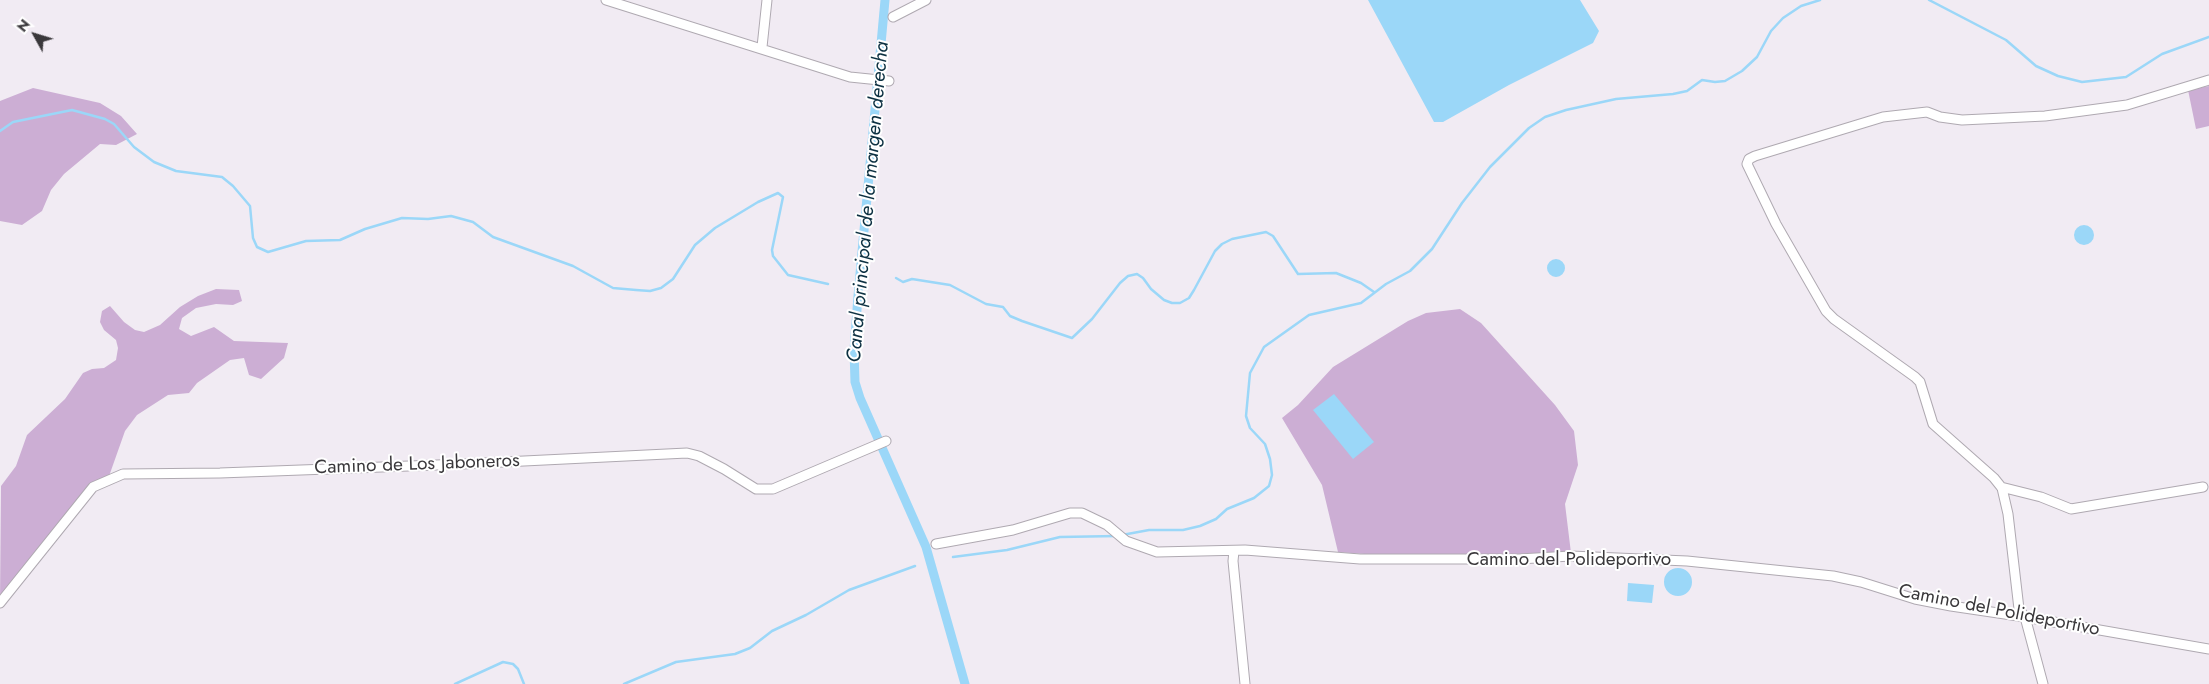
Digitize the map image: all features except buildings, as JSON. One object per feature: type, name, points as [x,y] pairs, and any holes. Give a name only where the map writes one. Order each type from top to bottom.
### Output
[{"type":"street","points":[[606,0],[762,47],[850,76],[888,81]]},
{"type":"street","points":[[762,47],[767,0]]},
{"type":"street","points":[[893,17],[926,0]]},
{"type":"street","points":[[2043,684],[2025,617],[2019,609],[2008,514],[2001,487],[1994,478],[1933,424],[1920,382],[1834,319],[1826,311],[1776,224],[1747,164],[1749,159],[1755,156],[1884,118],[1927,112],[1940,117],[1962,120],[2045,116],[2127,105],[2209,80]]},
{"type":"street","name":"Camino de Los Jaboneros","points":[[0,603],[92,487],[123,474],[220,473],[687,453],[707,461],[756,489],[773,489],[886,441]]},
{"type":"street","points":[[2001,487],[2041,497],[2071,509],[2203,487]]},
{"type":"street","name":"Camino del Polideportivo","points":[[936,544],[1013,530],[1070,513],[1082,512],[1107,525],[1126,541],[1157,552],[1234,551],[1360,559],[1522,559],[1571,556],[1686,561],[1833,576],[1862,582],[1915,599],[2209,649]]},
{"type":"street","points":[[1234,551],[1233,561],[1245,684]]},
{"type":"shaded area","points":[[2209,86],[2209,126],[2196,129],[2188,90]]},
{"type":"shaded area","points":[[33,88],[100,103],[121,116],[137,134],[116,145],[100,144],[64,174],[51,190],[42,211],[22,225],[0,221],[0,101]]},
{"type":"shaded area","points":[[216,289],[239,290],[242,301],[233,305],[216,304],[196,308],[182,318],[179,329],[191,336],[214,327],[234,341],[288,343],[284,358],[261,379],[249,375],[244,358],[230,360],[197,383],[189,393],[168,395],[137,415],[125,431],[108,479],[93,487],[0,603],[1,486],[16,466],[27,435],[65,399],[83,373],[92,369],[104,368],[116,360],[118,348],[116,340],[104,330],[100,322],[102,311],[110,306],[124,322],[135,330],[144,332],[160,325],[180,307],[198,296]]},
{"type":"shaded area","points":[[1460,309],[1481,323],[1555,405],[1574,431],[1578,465],[1565,504],[1571,553],[1391,556],[1338,552],[1322,485],[1282,418],[1298,405],[1333,367],[1408,321],[1426,313]]},
{"type":"water","points":[[1368,0],[1580,0],[1599,31],[1593,43],[1509,85],[1443,122],[1434,122]]},
{"type":"water","points":[[2084,225],[2091,228],[2094,235],[2091,242],[2084,245],[2077,242],[2074,235],[2077,228]]},
{"type":"water","points":[[1552,259],[1560,259],[1565,264],[1563,275],[1552,277],[1547,272],[1547,264]]},
{"type":"water","points":[[1334,394],[1374,442],[1353,459],[1313,410]]},
{"type":"water","points":[[1678,568],[1688,572],[1692,582],[1688,592],[1678,596],[1668,592],[1664,582],[1668,572]]},
{"type":"water","points":[[1628,583],[1654,585],[1652,603],[1627,601]]},
{"type":"waterway","name":"Canal principal de la margen derecha","points":[[885,0],[858,296],[854,350],[855,382],[860,398],[926,547],[965,684]]},
{"type":"waterway","points":[[1122,535],[1149,530],[1183,530],[1200,526],[1216,519],[1227,509],[1254,498],[1269,486],[1272,475],[1270,459],[1265,444],[1250,428],[1246,416],[1250,373],[1264,347],[1309,315],[1361,303],[1386,284],[1410,271],[1432,249],[1462,203],[1490,167],[1529,128],[1545,117],[1566,110],[1616,99],[1687,91],[1702,80],[1725,81],[1742,71],[1757,57],[1771,31],[1783,18],[1801,6],[1820,0]]},
{"type":"waterway","points":[[1929,0],[2006,40],[2036,66],[2058,76],[2082,82],[2126,77],[2162,54],[2209,37]]},
{"type":"waterway","points":[[0,131],[13,122],[72,110],[105,119],[114,124],[134,147],[154,162],[176,171],[222,177],[233,186],[250,206],[253,238],[257,247],[268,252],[306,241],[340,240],[365,229],[402,218],[428,219],[451,216],[473,222],[493,237],[573,266],[613,288],[636,290],[650,291],[661,288],[673,279],[695,245],[715,228],[758,202],[778,193],[783,197],[772,250],[773,256],[788,275],[828,284]]},
{"type":"waterway","points":[[896,278],[903,282],[912,279],[950,285],[986,304],[1003,307],[1010,316],[1072,338],[1092,319],[1120,283],[1128,276],[1137,274],[1164,300],[1180,303],[1189,298],[1215,251],[1222,244],[1232,239],[1266,232],[1273,236],[1298,274],[1336,273],[1361,283],[1374,292]]},
{"type":"waterway","points":[[953,557],[1007,550],[1060,537],[1117,536]]},
{"type":"waterway","points":[[624,684],[676,662],[735,654],[750,648],[772,631],[806,615],[849,590],[915,566]]},
{"type":"waterway","points":[[455,684],[503,662],[513,664],[518,669],[524,684]]}]
